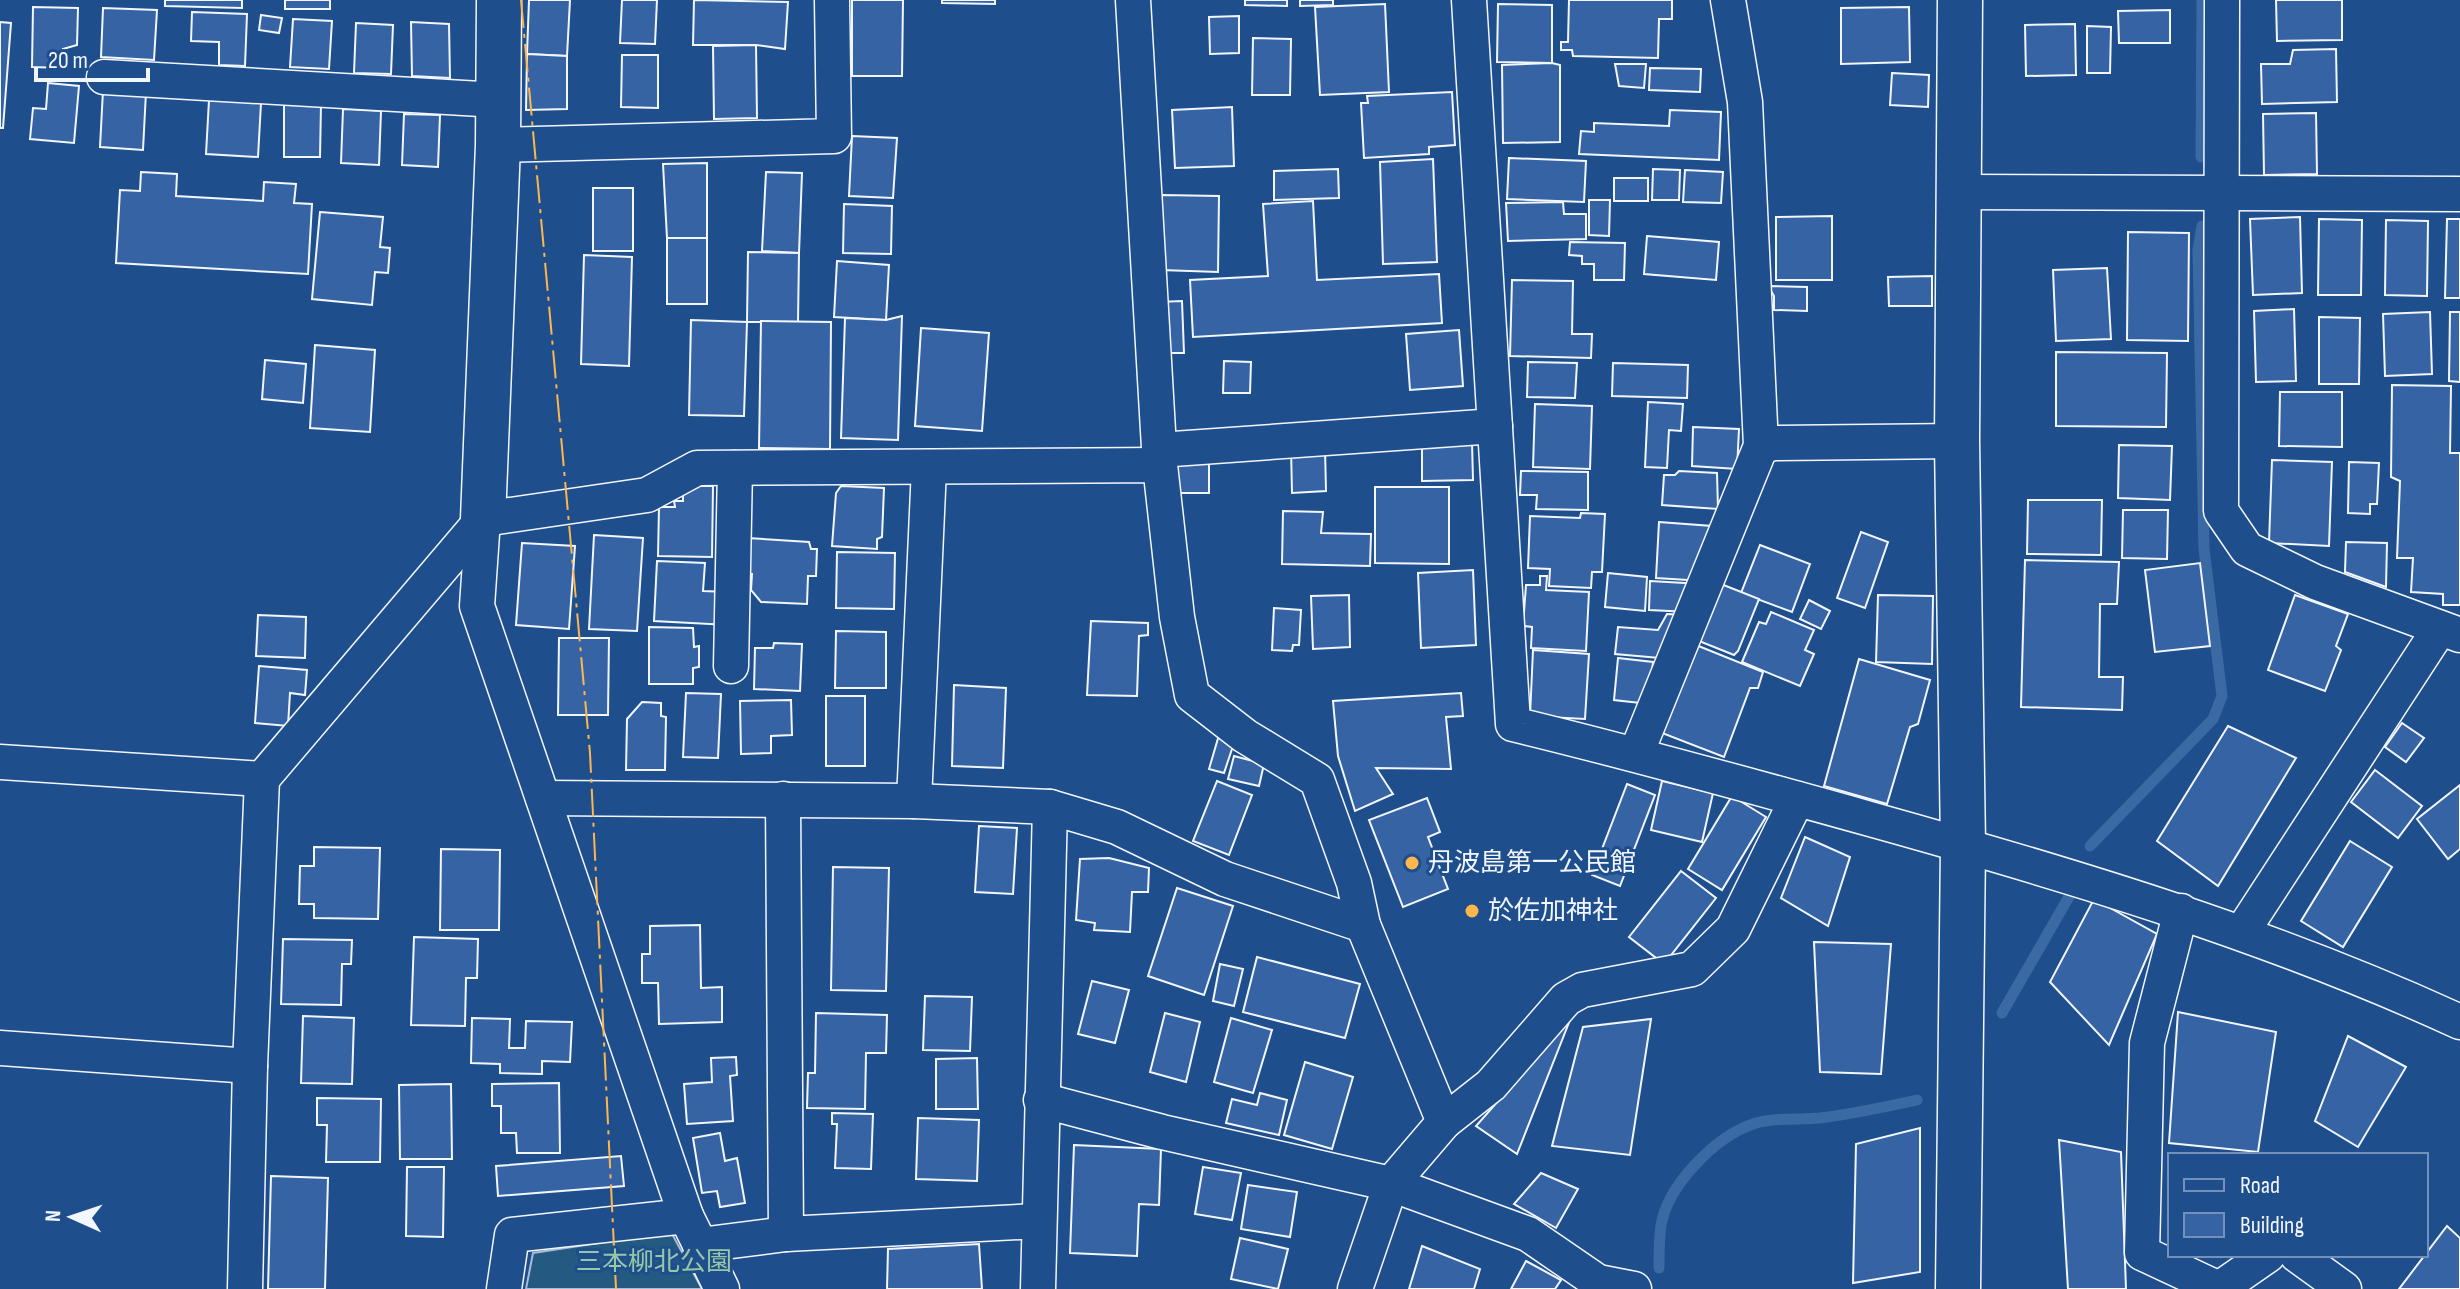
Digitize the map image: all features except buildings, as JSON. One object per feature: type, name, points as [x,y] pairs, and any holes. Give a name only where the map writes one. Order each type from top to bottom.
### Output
[{"type":"street","points":[[499,0],[498,145],[477,606],[693,1231],[722,1289]]},
{"type":"street","points":[[498,145],[834,136],[832,0]]},
{"type":"street","points":[[1133,0],[1160,457],[1177,617],[1192,695],[1245,736],[1317,780],[1354,883],[1363,925],[1444,1122]]},
{"type":"street","points":[[1469,0],[1513,724],[1636,754],[1963,845],[2181,911],[2242,932],[2460,1022]]},
{"type":"street","points":[[1636,754],[1761,446],[1745,102],[1728,0]]},
{"type":"street","points":[[1958,1289],[1963,845],[1957,441],[1960,0]]},
{"type":"street","points":[[2222,0],[2221,511],[2247,549],[2315,582],[2450,631],[2242,932]]},
{"type":"street","points":[[104,77],[498,100]]},
{"type":"street","points":[[1961,192],[2460,194]]},
{"type":"street","points":[[245,1289],[250,1066],[262,779],[483,519],[647,495],[697,468],[929,468],[1160,457],[1495,426]]},
{"type":"street","points":[[1761,446],[1775,443],[1957,441]]},
{"type":"street","points":[[731,666],[735,468]]},
{"type":"street","points":[[914,801],[929,468]]},
{"type":"street","points":[[0,762],[262,779]]},
{"type":"street","points":[[543,798],[914,801],[1050,807],[1117,827],[1225,879],[1363,925]]},
{"type":"street","points":[[783,799],[786,1234]]},
{"type":"street","points":[[1355,1289],[1391,1184],[1444,1122],[1491,1085],[1566,999],[1582,990],[1692,969],[1733,929],[1797,799]]},
{"type":"street","points":[[1038,1289],[1050,807]]},
{"type":"street","points":[[2181,911],[2147,1043],[2142,1253],[2219,1289],[2265,1257]]},
{"type":"street","points":[[0,1048],[250,1066]]},
{"type":"street","points":[[1041,1100],[1162,1132],[1391,1184],[1528,1234],[1596,1285],[1634,1289]]},
{"type":"street","points":[[504,1289],[512,1235],[693,1231],[786,1234],[1038,1221]]},
{"type":"street","points":[[2300,1257],[2344,1289]]},
{"type":"green space","name":"三本柳北公園","points":[[671,1232],[702,1289],[526,1289],[533,1253]]},
{"type":"waterway","points":[[2201,157],[2202,0]]},
{"type":"waterway","points":[[2090,846],[2213,719],[2222,696],[2204,549],[2198,250],[2202,226]]},
{"type":"waterway","points":[[2002,1013],[2070,895]]},
{"type":"waterway","points":[[1659,1268],[1661,1225],[1673,1194],[1695,1164],[1738,1130],[1761,1122],[1812,1119],[1917,1100]]},
{"type":"power","points":[[521,0],[590,753],[616,1289]]},
{"type":"place","name":"丹波島第一公民館","points":[[1412,863]]},
{"type":"place","name":"於佐加神社","points":[[1472,911]]}]
